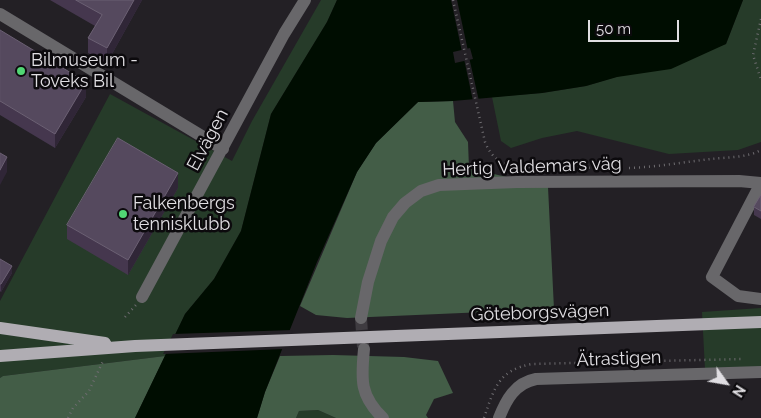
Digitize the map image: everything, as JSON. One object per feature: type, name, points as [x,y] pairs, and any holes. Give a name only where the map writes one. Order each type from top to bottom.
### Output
[{"type":"main road","name":"Göteborgsvägen","points":[[135,346],[761,322]]},
{"type":"main road","points":[[0,328],[135,346]]},
{"type":"main road","points":[[3,356],[135,346]]},
{"type":"street","name":"Elvägen","points":[[142,297],[284,34],[305,0]]},
{"type":"street","points":[[0,14],[223,148]]},
{"type":"street","name":"Hertig Valdemars väg","points":[[361,318],[368,282],[381,241],[392,217],[405,202],[420,191],[440,185],[517,182],[739,181],[761,183],[712,277],[738,296],[761,299]]},
{"type":"street","points":[[364,349],[362,381],[366,397],[375,410],[384,418]]},
{"type":"street","name":"Ätrastigen","points":[[499,418],[511,393],[527,380],[761,372]]},
{"type":"path","points":[[453,0],[485,142],[490,153],[503,164],[517,167],[656,167],[755,153],[761,150]]},
{"type":"path","points":[[761,19],[753,55],[761,80]]},
{"type":"path","points":[[68,418],[89,391],[103,361]]},
{"type":"green space","points":[[321,0],[337,0],[327,22],[271,114],[241,231],[214,279],[185,314],[165,356],[3,376],[0,378],[0,301],[110,94],[232,161],[252,121]]},
{"type":"green space","points":[[743,0],[761,0],[761,142],[738,150],[669,154],[577,131],[542,138],[511,148],[501,141],[492,97],[542,93],[586,86],[726,44]]},
{"type":"green space","points":[[453,101],[455,122],[468,142],[469,168],[548,187],[554,309],[347,318],[316,315],[300,306],[357,172],[376,143],[418,102]]},
{"type":"green space","points":[[761,308],[761,369],[705,369],[702,312]]},
{"type":"green space","points":[[165,356],[135,418],[0,418],[0,378],[3,376]]},
{"type":"green space","points":[[280,356],[404,357],[438,361],[453,393],[434,399],[426,415],[428,418],[336,418],[318,410],[299,411],[296,418],[257,418],[265,392]]},
{"type":"green space","points":[[318,410],[336,418],[296,418],[299,411]]},
{"type":"shaded area","points":[[337,0],[743,0],[726,44],[671,69],[617,77],[586,86],[542,93],[453,101],[418,102],[376,143],[357,172],[317,262],[265,392],[257,418],[135,418],[185,314],[214,279],[241,231],[271,114],[327,22]],"holes":[[[470,48],[473,59],[455,63],[453,52]]]},
{"type":"pier","points":[[451,0],[457,0],[468,51],[462,52]]},
{"type":"pier","points":[[469,57],[479,101],[473,101],[464,59]]},
{"type":"pier","points":[[293,330],[285,349],[163,354],[173,334]]},
{"type":"building","points":[[76,0],[134,0],[107,48],[88,38],[102,15]]},
{"type":"building","name":"Bilmuseum - Toveks Bil","points":[[0,30],[86,82],[55,134],[0,101]]},
{"type":"building","name":"Falkenbergs tennisklubb","points":[[118,138],[178,173],[128,260],[67,225]]},
{"type":"building","points":[[0,153],[7,157],[0,170]]},
{"type":"building","points":[[761,195],[761,211],[754,207]]},
{"type":"building","points":[[0,259],[12,266],[1,284],[0,284]]},
{"type":"tunnel","points":[[361,318],[363,347]]},
{"type":"place","name":"Bilmuseum - Toveks Bil","points":[[21,71]]},
{"type":"place","name":"Falkenbergs tennisklubb","points":[[123,214]]}]
